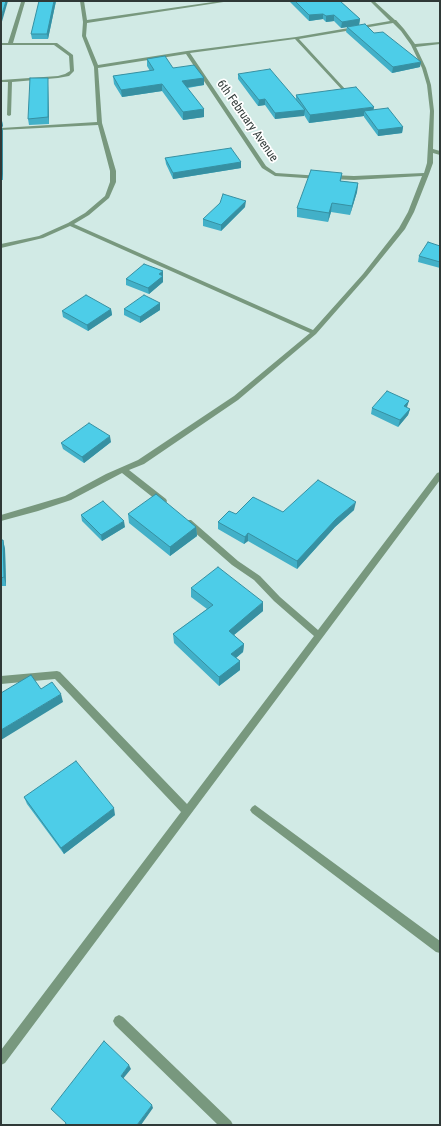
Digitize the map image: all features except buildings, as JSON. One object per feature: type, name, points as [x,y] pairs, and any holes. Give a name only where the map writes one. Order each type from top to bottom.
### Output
[{"type":"street","points":[[10,44],[23,2],[22,1]]},
{"type":"street","points":[[1,246],[42,237],[70,224],[87,214],[107,197],[113,182],[113,171],[100,123],[96,67],[84,36],[85,22],[82,1]]},
{"type":"street","points":[[85,22],[228,1]]},
{"type":"street","points":[[1,518],[32,510],[68,498],[141,462],[236,398],[314,333],[365,275],[402,229],[430,163],[432,111],[424,68],[413,46],[403,30],[372,1]]},
{"type":"street","points":[[96,67],[187,52],[296,38],[395,22]]},
{"type":"street","points":[[296,38],[344,91]]},
{"type":"street","points":[[413,46],[440,43]]},
{"type":"street","points":[[1,44],[55,44],[71,55],[72,71],[67,75],[58,77],[1,81]]},
{"type":"street","name":"6th February Avenue","points":[[187,52],[264,167],[275,174],[354,178],[426,174]]},
{"type":"street","points":[[9,115],[10,80]]},
{"type":"street","points":[[1,129],[100,123]]},
{"type":"street","points":[[430,150],[440,153]]},
{"type":"street","points":[[70,224],[314,333]]},
{"type":"street","points":[[123,470],[172,508]]},
{"type":"street","points":[[1,1059],[440,475]]},
{"type":"street","points":[[183,518],[235,563],[257,578],[277,599],[319,636]]},
{"type":"street","points":[[1,680],[57,675],[187,811]]},
{"type":"street","points":[[255,810],[440,948]]},
{"type":"street","points":[[119,1021],[227,1125]]}]
